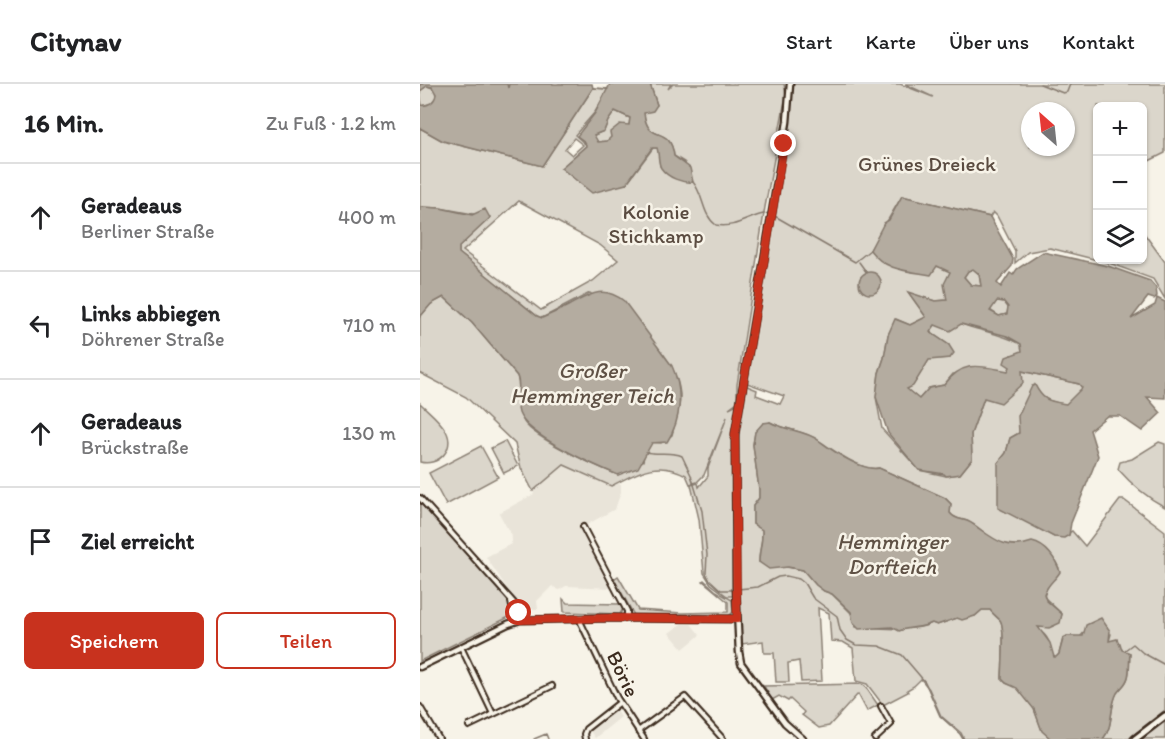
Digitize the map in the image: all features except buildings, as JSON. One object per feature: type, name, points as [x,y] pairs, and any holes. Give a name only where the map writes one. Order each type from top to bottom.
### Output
[{"type":"main road","points":[[1136,739],[1165,716]]},
{"type":"street","points":[[789,84],[787,122],[742,391],[735,448],[736,590],[739,652],[742,665],[785,723],[803,739]]},
{"type":"street","points":[[420,498],[510,599],[518,621]]},
{"type":"street","points":[[584,527],[627,611],[627,618]]},
{"type":"street","points":[[420,667],[518,621],[581,618],[737,619]]},
{"type":"street","name":"Börie","points":[[581,618],[619,703],[644,739]]},
{"type":"street","points":[[461,647],[493,714]]},
{"type":"street","points":[[469,726],[552,686]]},
{"type":"street","points":[[638,731],[685,697],[723,739]]},
{"type":"street","points":[[585,739],[586,729],[619,703]]},
{"type":"street","points":[[875,739],[891,724],[881,706]]},
{"type":"street","points":[[420,707],[439,739]]},
{"type":"shaded area","points":[[564,465],[621,484],[621,492],[615,509],[581,528],[612,588],[566,586],[559,590],[552,586],[537,601],[538,609],[521,609],[486,557],[511,544],[512,537],[499,513],[534,494],[533,491]]},
{"type":"shaded area","points":[[681,624],[691,624],[700,635],[683,649],[669,633]]},
{"type":"shaded area","points":[[615,709],[621,717],[595,738],[589,730]]},
{"type":"green space","name":"Kolonie Stichkamp","points":[[650,84],[671,84],[668,89],[673,84],[784,84],[786,95],[765,207],[737,385],[737,402],[729,408],[737,404],[732,440],[733,596],[727,596],[711,584],[704,573],[699,519],[691,485],[698,483],[699,487],[708,476],[708,468],[727,417],[704,475],[697,482],[690,484],[686,475],[676,470],[656,468],[611,486],[564,465],[533,491],[521,468],[515,444],[466,397],[420,373],[420,317],[431,304],[444,297],[472,323],[517,376],[520,410],[524,422],[530,429],[553,444],[618,475],[643,461],[645,451],[652,442],[661,443],[672,435],[680,399],[676,377],[669,362],[646,335],[590,293],[542,318],[537,316],[459,253],[459,247],[490,217],[440,208],[420,207],[420,128],[443,141],[542,166],[593,88],[608,89],[595,112],[575,135],[585,142],[586,146],[561,168],[626,184],[653,148],[658,148],[660,166],[684,162],[674,156],[668,140],[650,129],[646,123],[644,113],[657,105]],"holes":[[[574,138],[583,145],[572,155],[565,149]],[[519,201],[600,245],[618,260],[593,281],[541,310],[463,251]]]},
{"type":"green space","name":"Grünes Dreieck","points":[[792,84],[900,84],[933,97],[905,84],[1165,84],[1165,153],[1147,162],[1147,102],[1093,102],[1093,259],[1050,248],[1028,252],[1015,263],[1015,251],[993,212],[990,217],[902,196],[870,250],[950,271],[947,300],[935,301],[909,293],[926,317],[910,325],[896,319],[888,335],[879,373],[876,397],[882,429],[919,470],[946,476],[960,474],[972,459],[971,434],[984,398],[1022,371],[1079,384],[1083,388],[1067,405],[1047,400],[1035,385],[1019,433],[1010,438],[1006,453],[998,463],[1020,520],[1054,537],[1069,535],[1072,531],[1085,546],[1120,500],[1124,500],[1165,531],[1165,710],[1128,739],[1103,739],[1109,728],[1117,693],[1128,677],[1130,653],[1122,650],[1120,643],[1109,641],[1111,634],[1086,630],[1080,637],[1063,638],[1056,658],[1052,655],[1047,638],[1039,631],[1039,626],[1046,627],[1060,620],[1062,614],[1044,597],[1059,568],[1047,550],[1041,546],[1001,543],[971,523],[952,516],[951,504],[945,498],[879,468],[855,463],[811,436],[770,422],[755,432],[753,444],[759,498],[753,506],[753,524],[762,529],[759,562],[803,570],[816,585],[832,594],[851,613],[856,627],[915,628],[975,616],[982,610],[990,610],[1002,624],[1002,679],[1017,687],[1034,709],[1042,730],[1051,739],[964,739],[961,733],[941,716],[929,689],[921,679],[907,690],[908,692],[883,705],[867,684],[856,681],[853,648],[843,642],[831,641],[829,613],[818,608],[822,681],[801,682],[799,661],[788,663],[789,682],[776,682],[774,653],[764,653],[763,641],[742,644],[738,584],[737,448],[745,385],[757,390],[756,395],[780,404],[784,396],[747,383],[781,182]]},
{"type":"green space","points":[[427,86],[435,89],[436,97],[431,103],[422,106],[420,91]]},
{"type":"green space","points":[[615,111],[630,118],[629,125],[607,141],[597,142],[594,135],[604,131]]},
{"type":"green space","points":[[1147,237],[1165,262],[1165,299],[1153,279],[1112,264],[1147,264]]},
{"type":"green space","points":[[973,269],[979,274],[981,286],[971,285],[964,277],[968,271]]},
{"type":"green space","points":[[997,300],[1004,302],[1008,307],[1007,314],[999,316],[990,310]]},
{"type":"green space","points":[[961,324],[1021,344],[1022,352],[1008,371],[953,374],[944,385],[929,388],[919,399],[906,389],[913,385],[929,359],[950,358],[949,345],[930,332],[935,325]]},
{"type":"green space","points":[[420,403],[441,424],[448,438],[449,444],[444,455],[433,462],[420,462]]},
{"type":"green space","points":[[505,441],[518,466],[504,473],[491,448]]},
{"type":"green space","points":[[1159,442],[1165,444],[1165,507],[1140,490],[1118,469],[1120,462],[1132,459]]},
{"type":"green space","points":[[481,446],[498,477],[446,505],[429,473]]},
{"type":"green space","points":[[420,502],[507,599],[512,612],[511,616],[420,661]]},
{"type":"green space","points":[[618,576],[638,610],[682,613],[728,612],[728,602],[703,581],[704,580],[716,591],[732,600],[733,612],[729,616],[634,615],[614,579]]},
{"type":"green space","points":[[563,599],[567,603],[620,604],[623,609],[620,614],[564,612]]},
{"type":"green space","points":[[861,684],[865,686],[878,705],[867,711],[858,694],[829,726],[819,728],[802,715],[804,712],[790,699],[788,701],[779,696],[772,700],[764,686]]},
{"type":"green space","points":[[1165,718],[1165,739],[1137,739]]},
{"type":"water","points":[[420,84],[507,84],[508,88],[509,84],[592,84],[593,88],[542,166],[443,141],[420,128],[420,105],[431,103],[436,94],[432,87],[427,86],[420,91]]},
{"type":"water","points":[[610,84],[650,84],[657,105],[653,111],[644,113],[646,123],[649,129],[668,140],[674,156],[690,168],[693,182],[680,181],[667,175],[660,166],[657,148],[652,148],[626,184],[592,193],[561,168],[586,146],[585,142],[577,136],[595,113]],"holes":[[[615,111],[630,118],[629,125],[620,124],[610,132],[611,137],[607,141],[598,142],[594,135],[604,131]]]},
{"type":"water","points":[[902,196],[990,217],[1013,259],[1012,266],[997,283],[1001,287],[1010,273],[1013,275],[1017,269],[1043,252],[1108,266],[1150,281],[1156,288],[1157,296],[1154,299],[1148,297],[1131,319],[1155,305],[1157,298],[1165,302],[1165,398],[1147,397],[1161,413],[1142,431],[1120,416],[1107,416],[1090,430],[1098,456],[1071,523],[1069,535],[1064,538],[1054,537],[998,508],[998,463],[1006,453],[1010,438],[1019,433],[1018,416],[1032,386],[1035,385],[1047,399],[1066,404],[1082,388],[1079,384],[1022,371],[1023,383],[1001,403],[984,398],[971,434],[972,459],[960,474],[946,476],[919,470],[888,433],[876,397],[888,335],[895,319],[910,325],[926,317],[908,292],[935,301],[947,300],[944,284],[950,272],[937,266],[931,275],[906,271],[890,266],[876,257],[870,250],[884,223],[889,220]],"holes":[[[973,269],[979,274],[981,286],[971,285],[964,277],[968,271]],[[997,301],[1004,302],[1008,307],[1007,314],[999,316],[990,311]],[[961,324],[1007,336],[1021,344],[1022,351],[1006,357],[1004,363],[1010,367],[1008,371],[981,366],[966,368],[958,371],[944,385],[929,388],[919,399],[907,389],[913,386],[929,360],[950,358],[954,353],[949,345],[930,332],[935,325],[950,331]]]},
{"type":"water","name":"Großer Hemminger Teich","points":[[420,207],[440,208],[472,215],[485,209],[490,218],[459,247],[459,253],[537,316],[542,318],[596,293],[609,293],[624,301],[672,366],[676,375],[679,395],[678,414],[667,442],[652,443],[638,468],[618,475],[563,449],[525,422],[518,408],[517,376],[472,323],[444,297],[431,304],[420,317]]},
{"type":"water","points":[[870,272],[878,275],[881,283],[878,291],[870,294],[862,291],[859,283],[862,275]]},
{"type":"water","name":"Hemminger Dorfteich","points":[[770,422],[813,437],[838,454],[864,467],[879,468],[945,498],[951,504],[952,516],[968,521],[999,542],[1022,545],[1032,542],[1046,549],[1060,572],[1044,594],[1046,600],[1062,614],[1060,623],[1049,628],[1038,627],[1050,643],[1054,657],[1059,654],[1063,639],[1067,636],[1083,636],[1086,625],[1101,618],[1110,631],[1109,641],[1117,639],[1122,650],[1130,653],[1128,677],[1117,693],[1109,728],[1103,739],[1051,739],[1042,731],[1034,709],[1017,688],[1002,679],[1002,624],[990,610],[982,610],[975,616],[962,620],[957,618],[937,625],[932,623],[899,631],[892,627],[859,629],[853,623],[851,612],[832,594],[816,585],[803,570],[788,567],[769,569],[759,562],[762,530],[753,524],[753,506],[759,498],[759,489],[753,445],[755,432],[763,423]]},
{"type":"waterway","points":[[1040,84],[1063,93],[1067,92],[1070,84]]},
{"type":"waterway","points":[[593,88],[608,89]]},
{"type":"waterway","points":[[693,182],[708,216],[716,225],[730,225],[769,213]]},
{"type":"waterway","points":[[773,215],[855,262],[870,250]]},
{"type":"waterway","points":[[859,262],[867,273]]},
{"type":"waterway","points":[[646,452],[682,456],[691,475],[702,511],[707,555],[706,573],[721,590],[733,590]]},
{"type":"waterway","points":[[738,589],[758,587],[778,577],[799,579],[813,598],[837,616],[840,630],[847,640],[856,645],[879,646],[902,655],[925,682],[940,716],[963,739]]},
{"type":"waterway","points":[[1125,650],[1133,644],[1143,653],[1165,665]]},
{"type":"waterway","points":[[534,739],[546,734],[548,739]]},
{"type":"route","points":[[519,613],[520,620],[737,619],[735,434],[784,144]]}]
